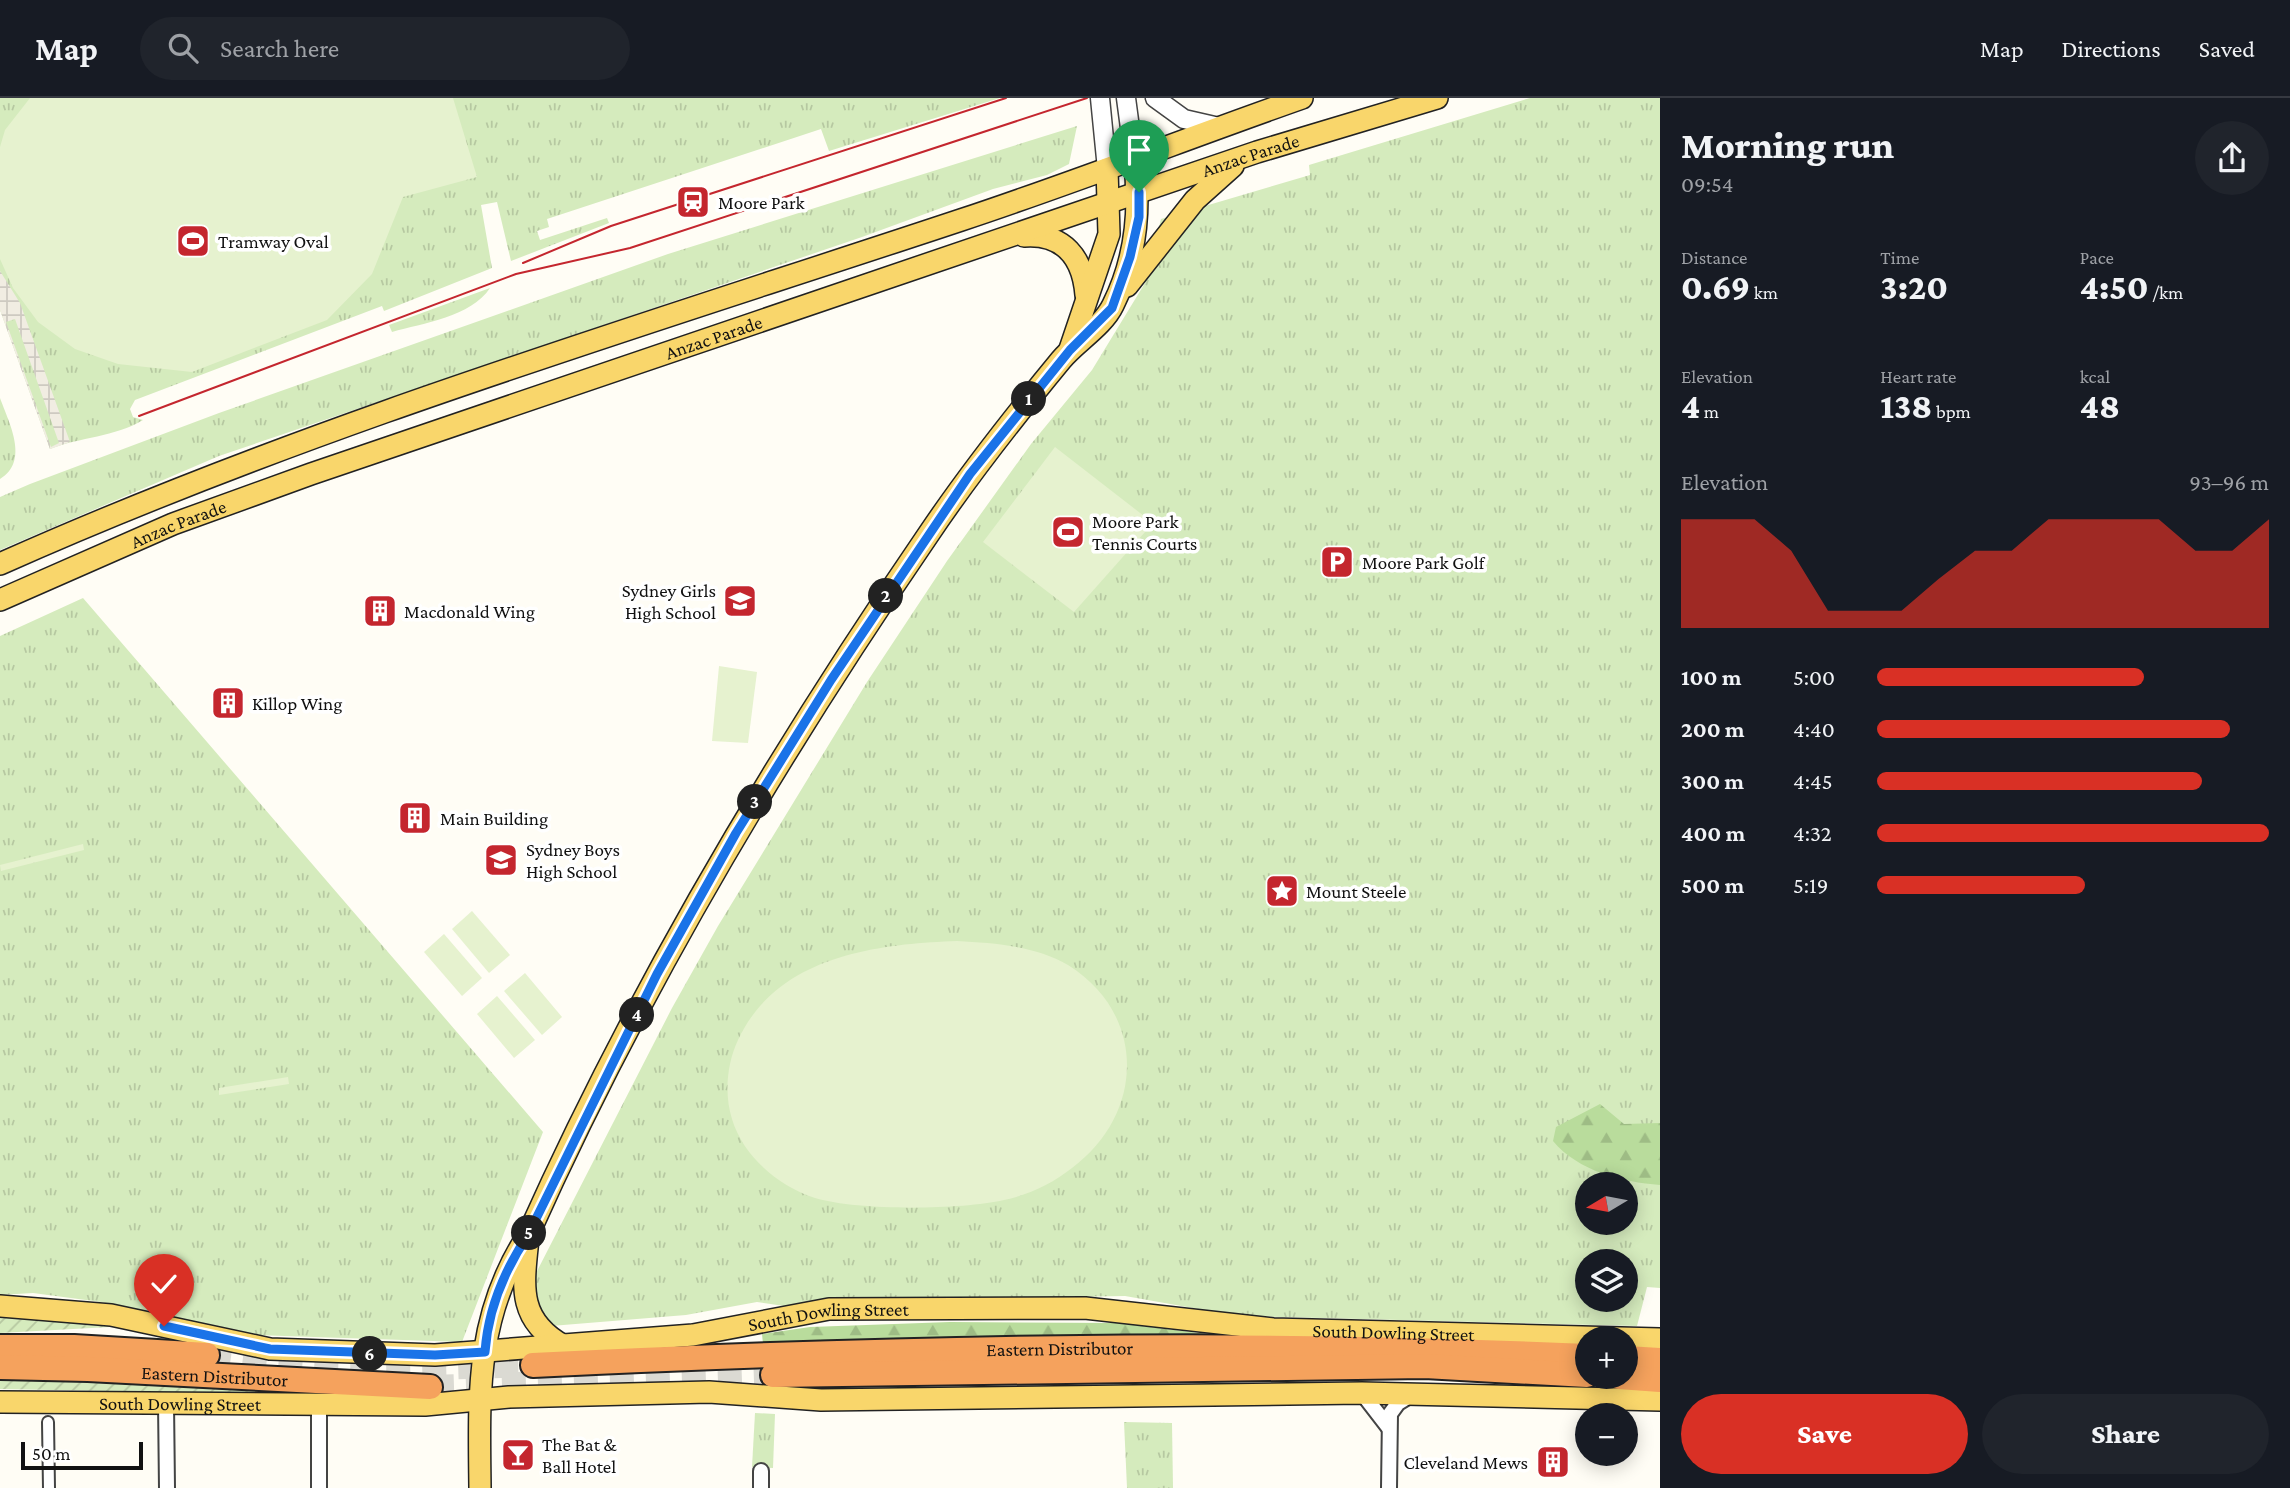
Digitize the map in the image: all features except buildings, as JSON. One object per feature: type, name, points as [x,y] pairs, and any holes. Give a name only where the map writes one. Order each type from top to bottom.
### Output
[{"type":"highway","name":"Eastern Distributor","points":[[0,1347],[74,1347],[207,1355]]},
{"type":"highway","name":"Eastern Distributor","points":[[533,1365],[784,1353],[1289,1348],[1419,1348],[1575,1355]]},
{"type":"highway","points":[[1638,1359],[1660,1360]]},
{"type":"highway","name":"Eastern Distributor","points":[[773,1375],[1425,1366],[1575,1374]]},
{"type":"highway","name":"Eastern Distributor","points":[[0,1367],[88,1368],[430,1387]]},
{"type":"highway","points":[[1638,1378],[1660,1380]]},
{"type":"main road","name":"Anzac Parade","points":[[0,564],[229,468],[1107,169],[1302,98]]},
{"type":"main road","name":"Anzac Parade","points":[[0,600],[173,524],[311,474],[1257,152],[1437,98]]},
{"type":"main road","points":[[481,1488],[480,1401],[486,1328],[495,1299],[513,1258],[528,1235],[657,974],[765,785],[870,620],[970,474],[1070,350],[1112,308],[1137,272],[1210,184],[1257,152]]},
{"type":"main road","points":[[1112,308],[1130,257],[1139,217],[1139,192],[1134,158]]},
{"type":"main road","points":[[1070,350],[1086,295],[1109,234],[1111,202],[1107,169]]},
{"type":"main road","points":[[1014,236],[1050,237],[1069,248],[1082,270],[1086,295]]},
{"type":"main road","points":[[528,1235],[524,1277],[529,1312],[541,1330],[564,1346]]},
{"type":"main road","name":"South Dowling Street","points":[[0,1306],[111,1315],[270,1349],[435,1355],[693,1335],[829,1310],[1120,1310],[1273,1329],[1660,1339]]},
{"type":"main road","name":"South Dowling Street","points":[[0,1402],[425,1405],[509,1397],[663,1392],[821,1400],[1362,1393],[1660,1401]]},
{"type":"street","points":[[1100,98],[1107,169]]},
{"type":"street","points":[[1126,98],[1134,158]]},
{"type":"street","points":[[1156,98],[1184,119],[1219,127]]},
{"type":"street","points":[[1362,1393],[1389,1428]]},
{"type":"street","points":[[1390,1488],[1390,1414],[1398,1403],[1412,1395]]},
{"type":"street","points":[[319,1403],[320,1488]]},
{"type":"street","points":[[166,1404],[167,1488]]},
{"type":"street","points":[[48,1422],[49,1488]]},
{"type":"street","points":[[761,1471],[761,1488]]},
{"type":"green space","name":"Tramway Oval","points":[[0,98],[1000,98],[829,151],[821,129],[547,219],[549,227],[537,231],[540,240],[607,218],[609,223],[511,261],[497,202],[481,205],[492,268],[384,311],[382,306],[135,400],[130,409],[133,417],[143,420],[121,430],[50,449],[0,310]]},
{"type":"green space","name":"Tramway Oval","points":[[30,98],[453,98],[477,177],[403,197],[372,274],[327,320],[192,372],[118,364],[75,349],[38,322],[13,288],[0,259],[0,147],[5,130]]},
{"type":"green space","points":[[1530,98],[1660,98],[1660,1288],[1647,1287],[1637,1326],[1238,1316],[1125,1296],[857,1301],[784,1306],[757,1302],[686,1315],[551,1326],[536,1305],[534,1277],[672,1008],[718,926],[867,682],[947,561],[1031,444],[1092,370],[1145,283],[1161,219],[1310,175],[1309,165]]},
{"type":"green space","points":[[1077,126],[1069,164],[1047,175],[993,189],[862,237],[219,456],[0,550],[0,497],[30,484],[219,413],[668,254]]},
{"type":"green space","points":[[490,288],[471,306],[446,318],[392,332],[389,325]]},
{"type":"green space","points":[[0,398],[12,430],[16,452],[9,471],[0,479]]},
{"type":"green space","name":"Moore Park Tennis Courts","points":[[1055,447],[1153,523],[1074,612],[983,542]]},
{"type":"green space","points":[[83,598],[543,1132],[462,1342],[255,1335],[101,1302],[33,1293],[0,1295],[0,636]]},
{"type":"green space","points":[[719,666],[757,672],[748,743],[712,741]]},
{"type":"green space","points":[[83,844],[84,850],[1,871],[0,865]]},
{"type":"green space","points":[[472,911],[510,955],[489,973],[452,929]]},
{"type":"green space","points":[[444,934],[482,978],[462,996],[424,952]]},
{"type":"green space","points":[[957,941],[1014,947],[1056,959],[1094,986],[1112,1010],[1123,1037],[1127,1065],[1124,1093],[1113,1120],[1096,1146],[1072,1168],[1040,1188],[1004,1200],[962,1206],[909,1208],[834,1202],[801,1193],[775,1177],[744,1145],[732,1119],[728,1099],[728,1079],[734,1049],[755,1012],[777,990],[803,973],[832,960],[862,951],[894,946]]},
{"type":"green space","points":[[525,973],[562,1017],[542,1035],[504,991]]},
{"type":"green space","points":[[497,996],[535,1040],[514,1058],[477,1014]]},
{"type":"green space","points":[[288,1077],[289,1084],[219,1095],[219,1088]]},
{"type":"green space","points":[[1600,1104],[1624,1124],[1660,1123],[1660,1185],[1638,1182],[1638,1172],[1600,1172],[1575,1160],[1553,1141],[1556,1127]]},
{"type":"green space","points":[[0,1317],[110,1322],[110,1327],[0,1333]]},
{"type":"green space","points":[[950,1322],[1118,1323],[1223,1336],[763,1344],[762,1334],[810,1327]]},
{"type":"green space","points":[[0,1378],[112,1380],[312,1391],[313,1395],[0,1389]]},
{"type":"green space","points":[[755,1413],[775,1414],[773,1468],[752,1467]]},
{"type":"green space","points":[[1124,1422],[1172,1423],[1173,1488],[1127,1488]]},
{"type":"shaded area","points":[[0,271],[20,303],[70,442],[50,449],[0,310]],"holes":[[[15,319],[59,443],[51,447],[6,322]]]},
{"type":"tunnel","points":[[207,1355],[329,1368],[533,1365]]},
{"type":"tunnel","points":[[430,1387],[773,1375]]},
{"type":"tram line","points":[[523,263],[611,226],[1006,98]]},
{"type":"tram line","points":[[139,416],[516,274],[630,248],[1087,98]]},
{"type":"place","name":"Moore Park","points":[[693,202]]},
{"type":"place","name":"Tramway Oval","points":[[193,241]]},
{"type":"place","name":"Moore Park Tennis Courts","points":[[1068,532]]},
{"type":"place","name":"Moore Park Golf","points":[[1337,562]]},
{"type":"place","name":"Sydney Girls High School","points":[[740,601]]},
{"type":"place","name":"Macdonald Wing","points":[[380,611]]},
{"type":"place","name":"Killop Wing","points":[[228,703]]},
{"type":"place","name":"Main Building","points":[[415,818]]},
{"type":"place","name":"Sydney Boys High School","points":[[501,860]]},
{"type":"place","name":"Mount Steele","points":[[1282,891]]},
{"type":"place","name":"The Bat & Ball Hotel","points":[[518,1455]]},
{"type":"place","name":"Cleveland Mews","points":[[1553,1462]]},
{"type":"route","points":[[164,1326],[270,1349],[435,1355],[485,1352],[486,1328],[513,1258],[528,1235],[657,974],[713,872],[831,680],[970,474],[1070,350],[1112,308],[1130,257],[1139,217],[1139,192]]}]
